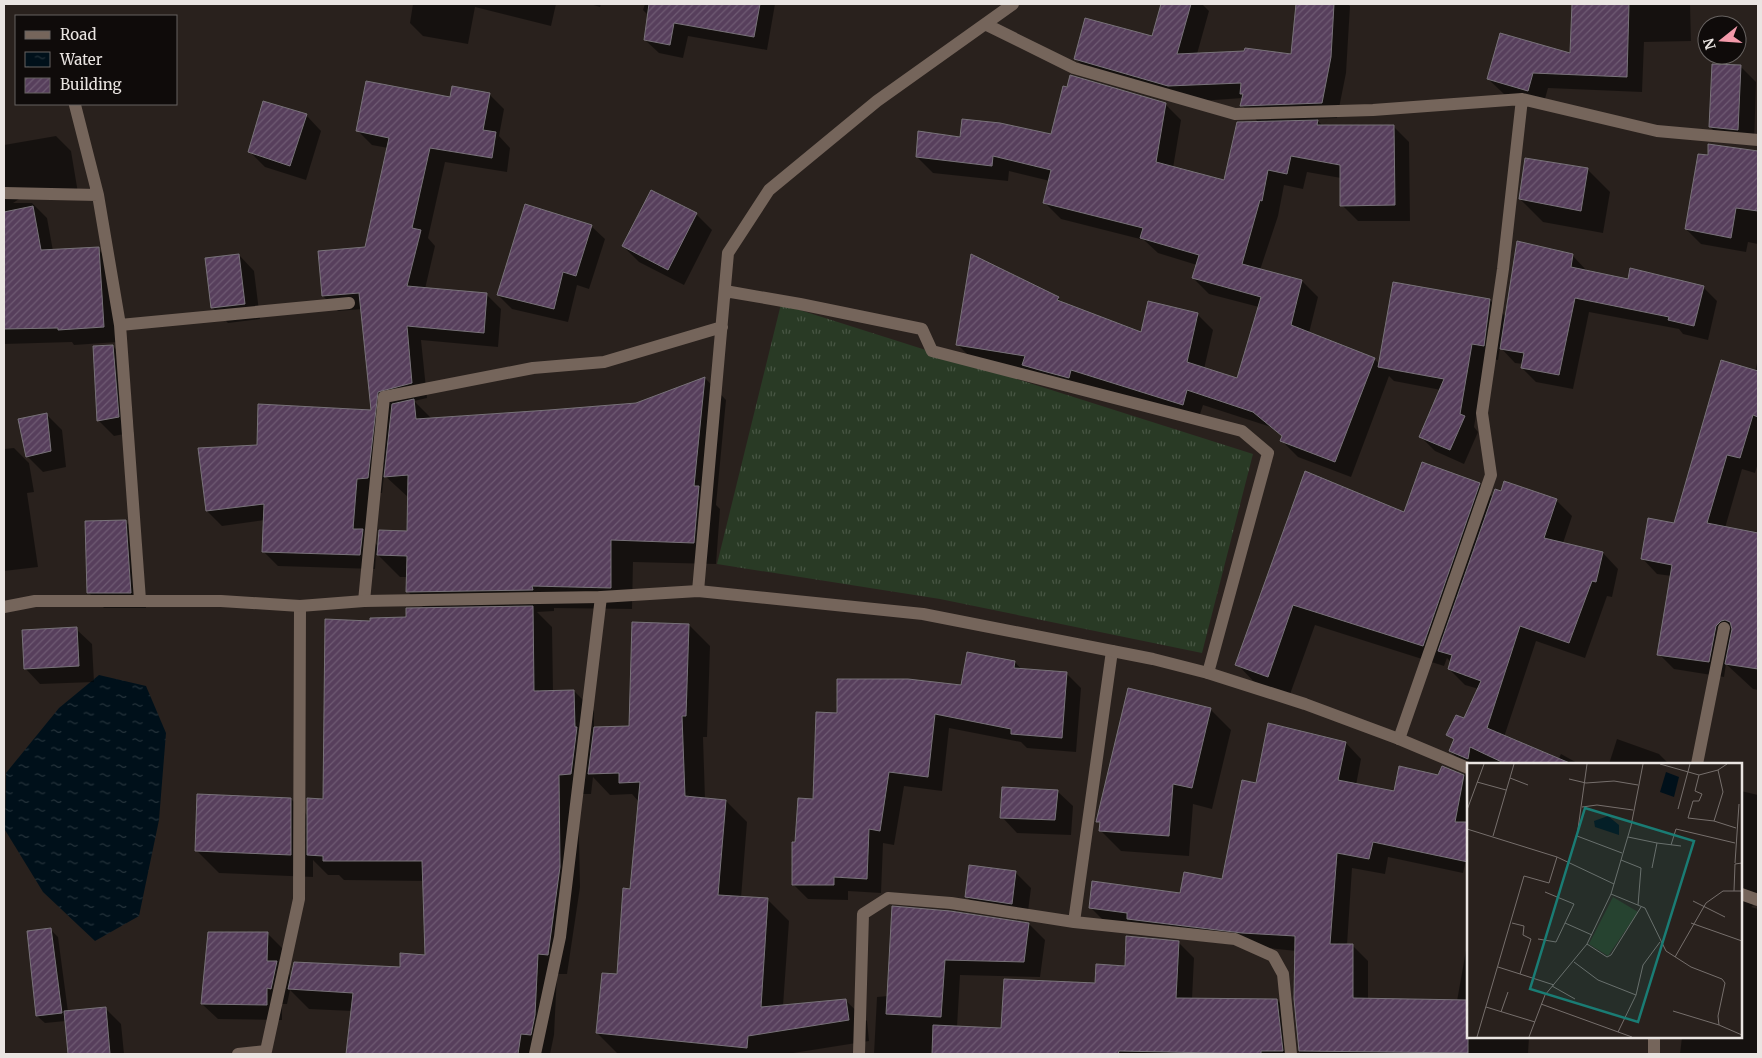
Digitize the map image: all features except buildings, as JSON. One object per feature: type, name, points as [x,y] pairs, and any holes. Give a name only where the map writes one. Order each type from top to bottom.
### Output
[{"type":"street","points":[[698,591],[728,253],[769,190],[877,101],[1013,4]]},
{"type":"street","points":[[984,24],[1074,68],[1235,114],[1373,110],[1522,99],[1657,131],[1758,140]]},
{"type":"street","points":[[1399,739],[1491,475],[1482,413],[1504,269],[1522,99]]},
{"type":"street","points":[[75,105],[98,195],[120,325],[140,600]]},
{"type":"street","points":[[4,193],[98,195]]},
{"type":"street","points":[[725,291],[922,329],[932,351],[1242,430],[1268,453],[1208,673]]},
{"type":"street","points":[[120,325],[349,303]]},
{"type":"street","points":[[364,600],[384,397],[533,368],[604,362],[722,327]]},
{"type":"street","points":[[4,607],[35,601],[140,600],[221,601],[300,606],[364,600],[601,597],[698,591],[923,614],[1112,651],[1208,673],[1305,704],[1399,739],[1467,768]]},
{"type":"street","points":[[535,1054],[560,937],[601,597]]},
{"type":"street","points":[[238,1054],[266,1051],[299,899],[300,606]]},
{"type":"street","points":[[1697,763],[1724,628]]},
{"type":"street","points":[[1074,922],[1112,651]]},
{"type":"street","points":[[1742,894],[1758,900]]},
{"type":"street","points":[[859,1054],[863,914],[888,898],[951,903],[1074,922],[1235,939],[1273,956],[1283,974],[1291,1054]]},
{"type":"street","points":[[1654,1038],[1654,1054]]},
{"type":"green space","points":[[781,304],[1253,454],[1202,653],[940,599],[717,564]]},
{"type":"water","points":[[99,675],[146,686],[166,733],[159,820],[139,916],[95,941],[43,892],[5,830],[6,773],[59,708]]}]
